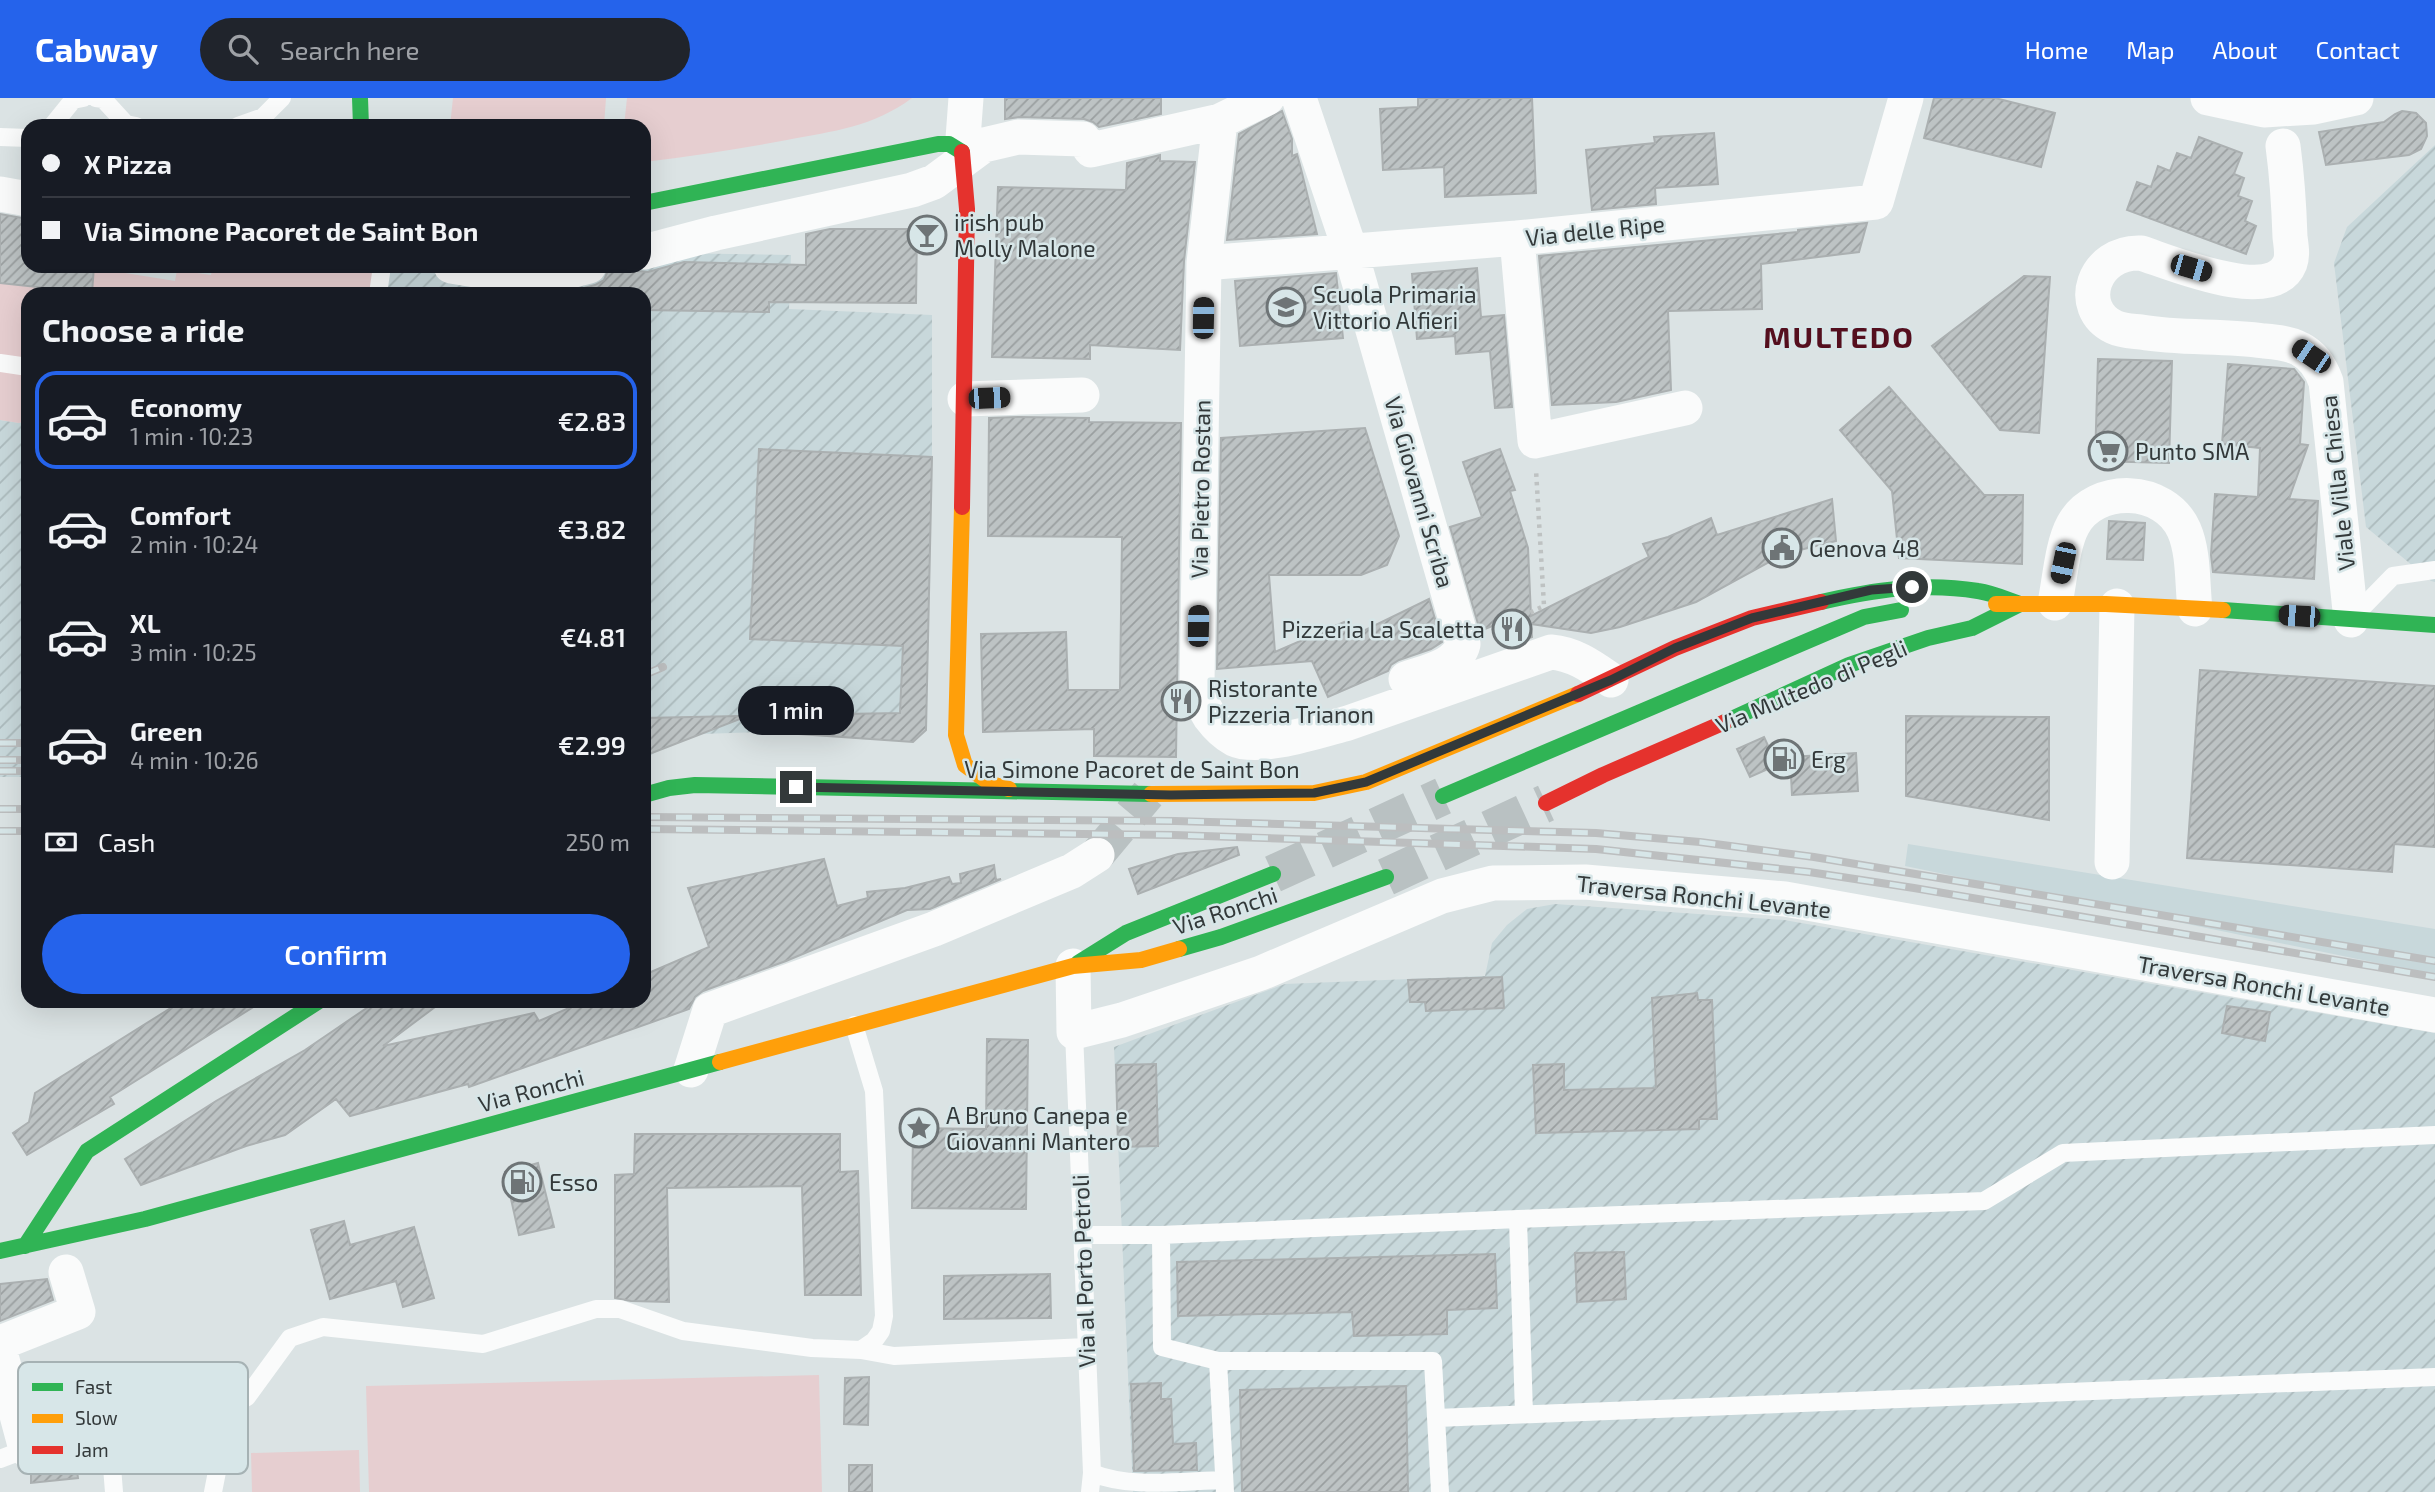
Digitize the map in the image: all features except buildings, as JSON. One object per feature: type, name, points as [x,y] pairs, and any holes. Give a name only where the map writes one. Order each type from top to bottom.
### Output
[{"type":"main road","points":[[360,98],[361,119]]},
{"type":"main road","points":[[651,202],[938,144],[949,144],[962,156],[967,209],[956,736],[965,765],[991,784],[1026,793]]},
{"type":"main road","name":"Via Multedo di Pegli","points":[[1675,648],[1752,618],[1871,590],[1933,586],[1969,589],[2020,604]]},
{"type":"main road","name":"Via Multedo di Pegli","points":[[1958,606],[2055,603],[2435,625]]},
{"type":"main road","name":"Via Multedo di Pegli","points":[[1546,803],[1849,665],[1928,638],[1972,628],[2020,604]]},
{"type":"main road","name":"Via Multedo di Pegli","points":[[1709,704],[1711,669],[1864,617],[1921,607]]},
{"type":"main road","points":[[1443,796],[1711,669],[1694,652],[1675,648]]},
{"type":"main road","name":"Via Simone Pacoret de Saint Bon","points":[[651,793],[695,785],[1026,793],[1314,793],[1366,782],[1611,680],[1675,648]]},
{"type":"main road","points":[[948,757],[956,736]]},
{"type":"main road","name":"Via Multedo di Pegli","points":[[1603,775],[1634,743]]},
{"type":"main road","points":[[871,788],[922,779],[933,773]]},
{"type":"main road","name":"Via Ronchi","points":[[1073,966],[1126,933],[1273,874]]},
{"type":"main road","name":"Via Ronchi","points":[[0,1251],[135,1221],[1073,966],[1141,960],[1221,937],[1386,877]]},
{"type":"main road","points":[[25,1246],[88,1151],[308,1008]]},
{"type":"main road","points":[[87,1179],[88,1151]]},
{"type":"main road","points":[[112,1213],[135,1221]]},
{"type":"street","points":[[962,156],[966,98]]},
{"type":"street","points":[[651,250],[716,233],[912,190],[934,182],[962,156],[984,145],[1018,137],[1083,139],[1091,149],[1220,121],[1267,98]]},
{"type":"street","name":"Via Giovanni Scriba","points":[[1299,98],[1350,250],[1463,644]]},
{"type":"street","name":"Via delle Ripe","points":[[1205,263],[1517,238],[1877,202],[1906,98]]},
{"type":"street","points":[[2208,98],[2264,110],[2314,107],[2355,98]]},
{"type":"street","name":"Via Pietro Rostan","points":[[1220,121],[1205,263],[1196,682],[1199,701],[1216,725],[1235,739],[1253,742],[1269,741],[1348,723],[1551,652],[1564,653],[1581,660],[1611,680]]},
{"type":"street","name":"Viale Villa Chiesa","points":[[2283,146],[2289,193],[2291,256],[2288,267],[2279,276],[2267,282],[2240,283],[2141,253],[2129,253],[2116,256],[2106,263],[2098,274],[2094,298],[2105,321],[2116,328],[2161,335],[2240,337],[2285,344],[2299,348],[2311,356],[2321,368],[2326,382],[2351,620]]},
{"type":"street","points":[[0,194],[21,198]]},
{"type":"street","points":[[1517,238],[1535,442],[1685,408]]},
{"type":"street","points":[[494,273],[536,280],[562,273]]},
{"type":"street","points":[[965,399],[1082,395]]},
{"type":"street","points":[[2055,603],[2065,542],[2074,522],[2089,507],[2108,498],[2129,495],[2150,499],[2168,510],[2182,526],[2190,547],[2194,609]]},
{"type":"street","points":[[2112,862],[2117,606]]},
{"type":"street","points":[[1348,723],[1359,697],[1453,661],[1463,644]]},
{"type":"street","points":[[691,1070],[710,1010],[934,929],[1072,871],[1097,855]]},
{"type":"street","name":"Traversa Ronchi Levante","points":[[1074,1032],[1122,1020],[1261,973],[1442,896],[1493,883],[1584,882],[1785,899],[2435,1015]]},
{"type":"street","name":"Via al Porto Petroli","points":[[1073,966],[1074,1032]]},
{"type":"street","points":[[0,1343],[78,1312],[65,1272]]},
{"type":"street","points":[[0,1352],[13,1454]]},
{"type":"lane","points":[[58,119],[73,100],[83,98]]},
{"type":"lane","points":[[96,98],[103,99],[121,119]]},
{"type":"lane","points":[[257,119],[282,98]]},
{"type":"lane","points":[[0,137],[21,138]]},
{"type":"lane","points":[[0,363],[21,366]]},
{"type":"lane","points":[[2351,620],[2393,576],[2435,570]]},
{"type":"lane","points":[[854,1026],[874,1091],[884,1316],[881,1331],[874,1341],[861,1350]]},
{"type":"lane","name":"Via al Porto Petroli","points":[[1074,1032],[1092,1473],[1090,1492]]},
{"type":"lane","points":[[1082,1235],[1161,1235],[1984,1201],[2063,1153],[2435,1135]]},
{"type":"lane","points":[[1518,1219],[1524,1414]]},
{"type":"lane","points":[[1161,1235],[1162,1347],[1218,1361],[1433,1361],[1440,1492]]},
{"type":"lane","points":[[248,1395],[289,1338],[323,1327],[483,1344],[596,1309],[620,1310],[682,1331],[894,1356],[1086,1347]]},
{"type":"lane","points":[[1092,1473],[1110,1480],[1225,1486],[1218,1361]]},
{"type":"lane","points":[[1437,1418],[2435,1377]]},
{"type":"lane","points":[[113,1474],[114,1492]]},
{"type":"lane","points":[[213,1492],[217,1474]]},
{"type":"path","points":[[1463,644],[1544,606],[1535,442]]},
{"type":"shaded area","points":[[453,98],[606,98],[604,119],[451,119]]},
{"type":"shaded area","points":[[627,98],[912,98],[883,116],[837,130],[651,161],[651,119],[625,119]]},
{"type":"shaded area","points":[[2435,145],[2435,582],[2366,527],[2334,263],[2347,227]]},
{"type":"shaded area","points":[[666,253],[791,255],[789,309],[932,315],[926,730],[913,742],[760,732],[702,734],[651,755],[651,287],[535,287],[589,273],[651,273],[651,262]]},
{"type":"shaded area","points":[[93,273],[125,273],[175,281],[176,273],[388,273],[386,287],[92,287]]},
{"type":"shaded area","points":[[388,273],[438,273],[535,287],[386,287]]},
{"type":"shaded area","points":[[0,283],[36,287],[21,287],[19,423],[0,420]]},
{"type":"shaded area","points":[[0,420],[21,422],[21,777],[0,777]]},
{"type":"shaded area","points":[[1908,844],[2435,929],[2435,975],[1905,866]]},
{"type":"shaded area","points":[[1555,904],[1784,920],[2435,1033],[2435,1492],[1133,1492],[1114,1047],[1285,984],[1485,976],[1492,943],[1507,925],[1527,909]]},
{"type":"shaded area","points":[[819,1375],[822,1492],[369,1492],[366,1386]]},
{"type":"shaded area","points":[[359,1450],[360,1492],[252,1492],[251,1453]]},
{"type":"tunnel","points":[[1097,855],[1148,794]]},
{"type":"tunnel","points":[[1273,874],[1443,796]]},
{"type":"tunnel","points":[[1386,877],[1546,803]]},
{"type":"railway","points":[[651,672],[663,667]]},
{"type":"railway","points":[[0,743],[21,743]]},
{"type":"railway","points":[[0,760],[21,760]]},
{"type":"railway","points":[[0,771],[21,771]]},
{"type":"railway","points":[[0,809],[21,809]]},
{"type":"railway","points":[[651,817],[1175,821],[1596,833],[1700,842],[1814,857],[2435,961]]},
{"type":"railway","points":[[651,829],[1174,835],[1596,849],[1809,872],[1914,888],[2435,977]]},
{"type":"railway","points":[[0,831],[21,831]]},
{"type":"traffic: fast","points":[[360,98],[361,119]]},
{"type":"traffic: fast","points":[[651,202],[938,144],[949,144],[962,152]]},
{"type":"traffic: fast","points":[[1821,602],[1879,591],[1938,587],[1983,592],[2020,604]]},
{"type":"traffic: fast","points":[[1725,722],[1849,665],[1928,638],[1972,628],[2020,604]]},
{"type":"traffic: fast","points":[[1443,796],[1864,617],[1901,610]]},
{"type":"traffic: fast","points":[[2223,610],[2435,625]]},
{"type":"traffic: fast","points":[[651,793],[695,785],[1151,794]]},
{"type":"traffic: fast","points":[[1078,963],[1126,933],[1273,874]]},
{"type":"traffic: fast","points":[[1179,949],[1221,937],[1386,877]]},
{"type":"traffic: fast","points":[[25,1246],[87,1151],[308,1008]]},
{"type":"traffic: fast","points":[[0,1251],[145,1219],[720,1062]]},
{"type":"traffic: slow","points":[[962,507],[956,735],[965,765],[991,784],[1009,789]]},
{"type":"traffic: slow","points":[[1996,604],[2106,604],[2223,610]]},
{"type":"traffic: slow","points":[[1151,794],[1314,793],[1366,782],[1578,694]]},
{"type":"traffic: slow","points":[[720,1062],[1073,966],[1141,960],[1179,949]]},
{"type":"traffic: jam","points":[[962,152],[967,209],[962,507]]},
{"type":"traffic: jam","points":[[1578,694],[1675,648],[1752,618],[1821,602]]},
{"type":"traffic: jam","points":[[1546,803],[1725,722]]},
{"type":"place","name":"irish pub Molly Malone","points":[[927,235]]},
{"type":"place","name":"Scuola Primaria Vittorio Alfieri","points":[[1286,307]]},
{"type":"place","name":"Punto SMA","points":[[2108,451]]},
{"type":"place","name":"Genova 48","points":[[1782,548]]},
{"type":"place","name":"Pizzeria La Scaletta","points":[[1512,629]]},
{"type":"place","name":"Ristorante Pizzeria Trianon","points":[[1181,701]]},
{"type":"place","name":"Erg","points":[[1784,759]]},
{"type":"place","name":"A Bruno Canepa e Giovanni Mantero","points":[[919,1128]]},
{"type":"place","name":"Esso","points":[[522,1182]]},
{"type":"district","name":"MULTEDO","points":[[1839,336]]},
{"type":"route","points":[[796,787],[1171,795],[1314,793],[1366,782],[1611,680],[1675,648],[1752,618],[1871,590],[1912,587]]}]
